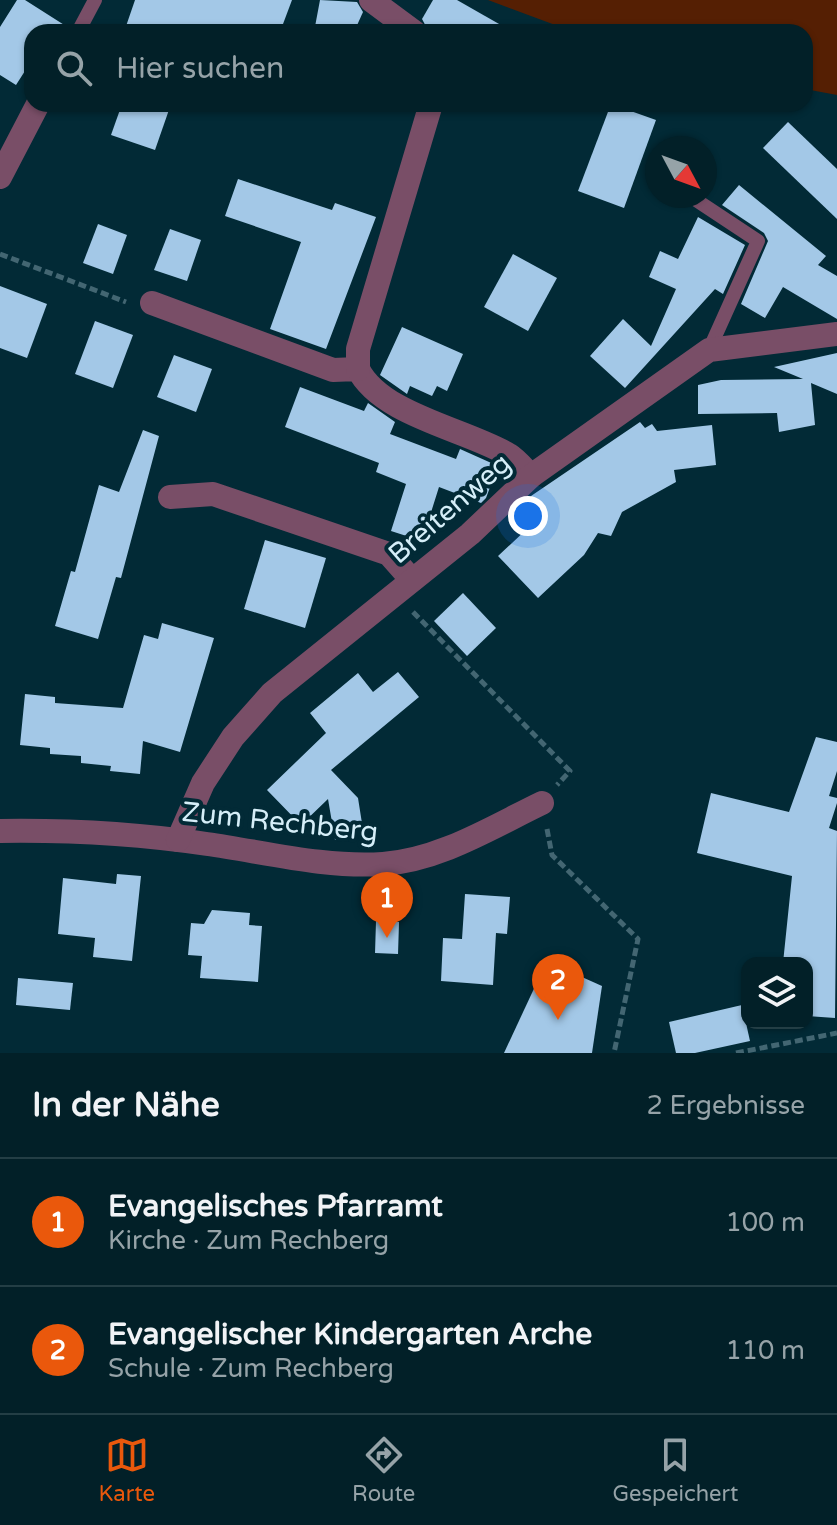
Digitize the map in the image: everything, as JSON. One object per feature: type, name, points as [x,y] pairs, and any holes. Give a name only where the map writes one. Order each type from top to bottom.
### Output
[{"type":"street","points":[[371,0],[403,24]]},
{"type":"street","points":[[0,177],[4,176],[34,112]]},
{"type":"street","points":[[429,112],[358,349],[358,369],[365,383],[383,398],[511,456],[531,476]]},
{"type":"street","points":[[152,303],[333,370],[358,369]]},
{"type":"street","name":"Breitenweg","points":[[178,840],[203,783],[233,737],[272,693],[470,534],[531,476],[709,350],[837,334]]},
{"type":"street","points":[[170,497],[213,494],[389,554],[404,587]]},
{"type":"street","name":"Zum Rechberg","points":[[0,831],[58,830],[178,840],[332,862],[384,864],[439,852],[542,803]]},
{"type":"lane","points":[[82,24],[95,0]]},
{"type":"lane","points":[[708,208],[758,241],[709,350]]},
{"type":"path","points":[[0,254],[135,306],[152,303]]},
{"type":"path","points":[[404,587],[570,771],[542,803],[552,855],[638,939],[614,1053]]},
{"type":"path","points":[[736,1053],[837,1033]]},
{"type":"shaded area","points":[[488,0],[837,0],[837,95],[813,90],[813,24],[552,24]]},
{"type":"building","points":[[17,0],[25,0],[63,24],[24,24],[24,72],[16,85],[0,75],[0,27]]},
{"type":"building","points":[[135,0],[292,0],[283,24],[127,24]]},
{"type":"building","points":[[320,0],[357,2],[363,12],[358,24],[316,24]]},
{"type":"building","points":[[433,0],[457,0],[499,24],[425,24],[422,19]]},
{"type":"building","points":[[119,112],[168,112],[155,150],[111,135]]},
{"type":"building","points":[[608,112],[634,112],[656,120],[650,136],[645,136],[645,150],[624,208],[578,191]]},
{"type":"building","points":[[788,122],[837,169],[837,219],[763,148]]},
{"type":"building","points":[[238,179],[332,210],[335,203],[376,217],[326,349],[270,329],[301,242],[225,216]]},
{"type":"building","points":[[739,185],[826,256],[818,265],[837,276],[837,319],[783,287],[765,318],[741,304],[768,241],[764,233],[722,205]]},
{"type":"building","points":[[698,217],[745,245],[723,294],[715,289],[625,388],[590,356],[623,319],[651,346],[676,289],[649,277],[660,251],[678,259]]},
{"type":"building","points":[[98,224],[127,235],[113,274],[83,263]]},
{"type":"building","points":[[170,229],[201,240],[187,281],[154,270]]},
{"type":"building","points":[[513,254],[557,278],[528,331],[484,307]]},
{"type":"building","points":[[0,286],[47,304],[27,358],[0,348]]},
{"type":"building","points":[[95,321],[133,335],[113,388],[75,374]]},
{"type":"building","points":[[402,327],[463,354],[447,391],[437,386],[432,396],[410,386],[407,394],[380,375]]},
{"type":"building","points":[[837,353],[837,394],[811,383],[815,425],[779,432],[777,413],[698,414],[698,385],[721,380],[803,379],[774,367]]},
{"type":"building","points":[[174,355],[212,369],[196,412],[157,397]]},
{"type":"building","points":[[300,387],[364,411],[368,403],[395,422],[390,434],[456,459],[460,449],[498,466],[486,498],[481,503],[439,487],[422,541],[391,531],[406,484],[376,472],[379,463],[285,427]]},
{"type":"building","points":[[640,422],[645,428],[652,424],[657,431],[712,425],[716,465],[674,470],[676,482],[622,512],[611,536],[598,533],[584,555],[538,598],[498,556],[543,514],[531,496]]},
{"type":"building","points":[[143,430],[159,436],[121,578],[116,577],[98,639],[55,626],[71,571],[75,572],[99,485],[119,492]]},
{"type":"building","points":[[265,540],[326,558],[305,628],[244,609]]},
{"type":"building","points":[[463,593],[496,628],[467,656],[434,621]]},
{"type":"building","points":[[162,623],[214,638],[180,752],[143,741],[140,774],[110,771],[111,766],[81,763],[81,756],[50,754],[50,748],[20,745],[25,694],[55,697],[55,703],[123,708],[144,635],[158,639]]},
{"type":"building","points":[[398,672],[419,697],[331,770],[358,798],[364,836],[335,840],[328,799],[301,825],[267,790],[326,733],[310,713],[358,673],[373,692]]},
{"type":"building","points":[[816,737],[837,742],[837,771],[829,796],[837,798],[829,828],[837,831],[835,1018],[813,1016],[813,957],[784,957],[792,876],[697,853],[711,793],[789,812]]},
{"type":"building","points":[[117,874],[141,876],[132,961],[93,957],[95,938],[58,934],[63,878],[116,884]]},
{"type":"building","points":[[465,894],[510,897],[507,934],[496,933],[493,985],[441,981],[443,938],[462,939]]},
{"type":"building","points":[[212,910],[250,913],[249,925],[262,926],[258,982],[200,978],[202,956],[188,955],[191,923],[204,924]]},
{"type":"building","points":[[376,921],[399,922],[398,954],[375,953]]},
{"type":"building","points":[[545,965],[555,965],[602,986],[592,1053],[504,1053]]},
{"type":"building","points":[[18,978],[73,983],[70,1010],[16,1005]]},
{"type":"building","points":[[741,1005],[741,1029],[747,1029],[750,1041],[695,1053],[676,1053],[669,1022]]},
{"type":"place","name":"Evangelisches Pfarramt","points":[[387,938]]},
{"type":"place","name":"Evangelischer Kindergarten Arche","points":[[558,1020]]}]
